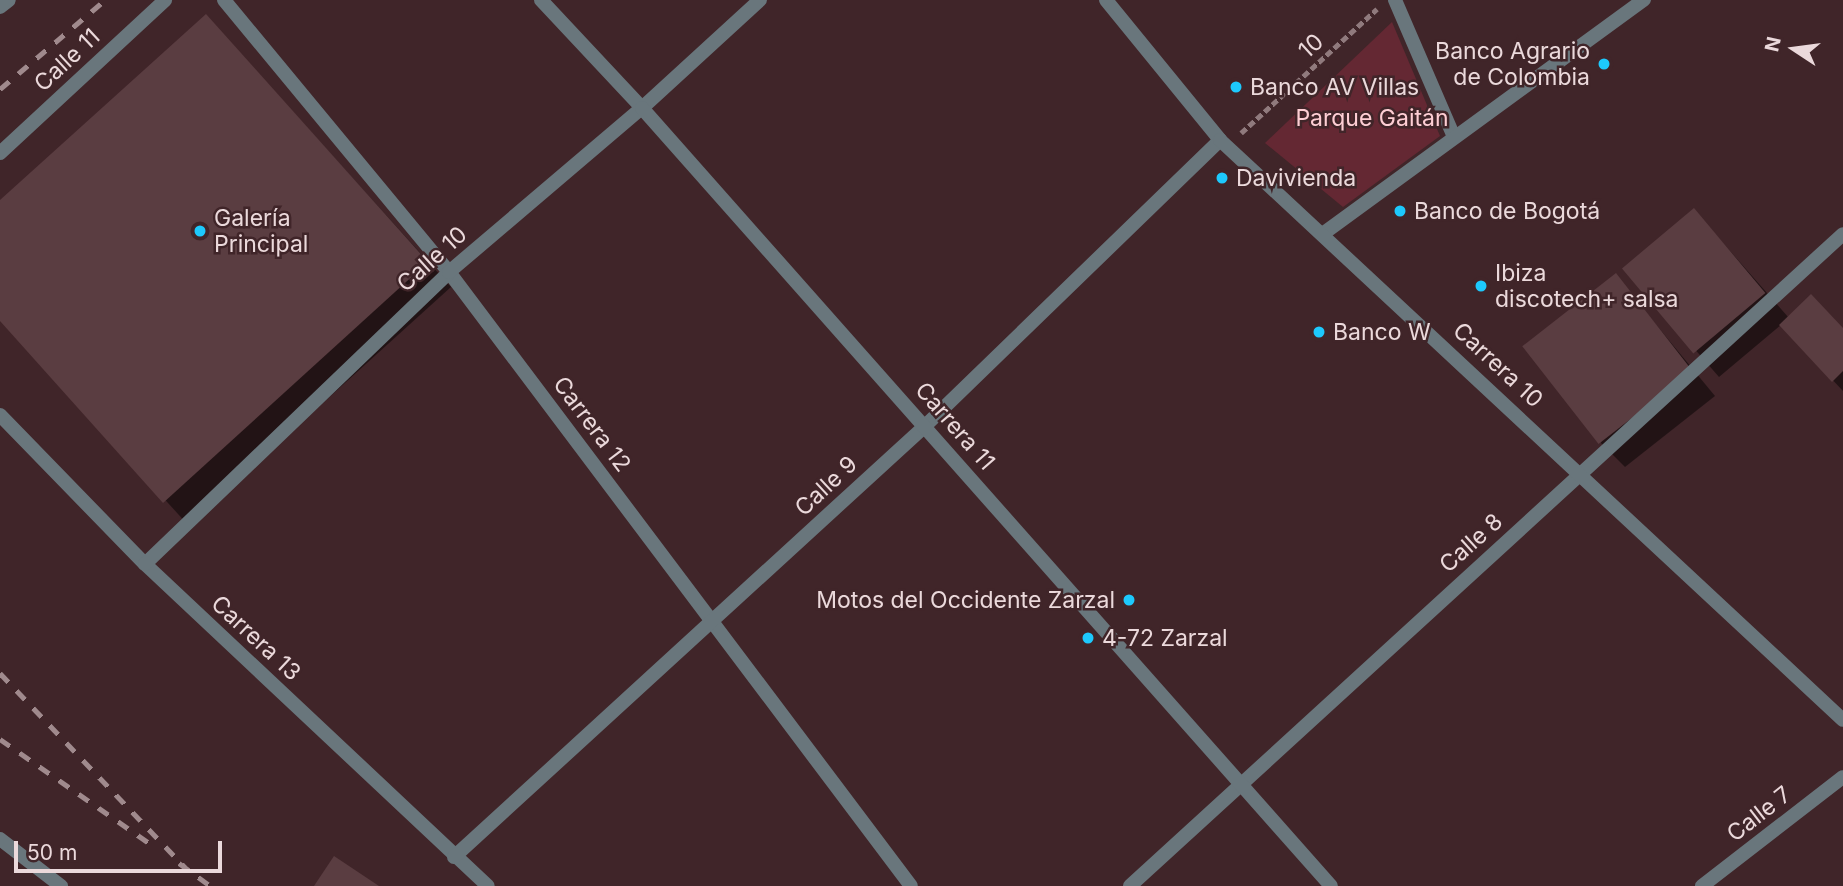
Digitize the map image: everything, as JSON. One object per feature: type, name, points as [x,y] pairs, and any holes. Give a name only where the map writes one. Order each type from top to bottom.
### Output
[{"type":"street","points":[[0,7],[9,0]]},
{"type":"street","name":"Calle 11","points":[[0,153],[165,0]]},
{"type":"street","name":"Carrera 12","points":[[224,0],[449,272],[911,886]]},
{"type":"street","name":"Carrera 11","points":[[541,0],[642,108],[1331,886]]},
{"type":"street","name":"Calle 10","points":[[145,564],[449,272],[642,108],[760,0]]},
{"type":"street","name":"Carrera 10","points":[[1106,0],[1224,143],[1324,233],[1843,720]]},
{"type":"street","points":[[1395,0],[1454,137]]},
{"type":"street","points":[[1324,233],[1644,0]]},
{"type":"street","name":"Calle 9","points":[[454,857],[925,426],[1224,143]]},
{"type":"street","name":"Calle 8","points":[[1130,886],[1843,234]]},
{"type":"street","name":"Carrera 13","points":[[0,415],[145,564],[454,857],[488,886]]},
{"type":"street","name":"Calle 7","points":[[1702,886],[1843,778]]},
{"type":"street","points":[[0,839],[61,886]]},
{"type":"path","name":"10","points":[[1224,143],[1387,0]]},
{"type":"green space","name":"Parque Gaitán","points":[[1392,22],[1440,136],[1343,207],[1265,143]]},
{"type":"building","name":"Galería Principal","points":[[206,14],[428,262],[163,503],[0,321],[0,200]]},
{"type":"building","points":[[1694,208],[1765,293],[1693,353],[1622,268]]},
{"type":"building","points":[[1616,273],[1692,371],[1599,444],[1522,346]]},
{"type":"building","points":[[1811,294],[1843,328],[1843,371],[1832,382],[1779,325]]},
{"type":"building","points":[[334,856],[379,886],[314,886]]},
{"type":"railway","points":[[0,89],[105,0]]},
{"type":"railway","points":[[0,673],[185,867]]},
{"type":"railway","points":[[0,739],[155,847]]},
{"type":"railway","points":[[179,863],[211,886]]},
{"type":"place","name":"Banco Agrario de Colombia","points":[[1604,64]]},
{"type":"place","name":"Banco AV Villas","points":[[1236,87]]},
{"type":"place","name":"Davivienda","points":[[1222,178]]},
{"type":"place","name":"Banco de Bogotá","points":[[1400,211]]},
{"type":"place","name":"Galería Principal","points":[[200,231]]},
{"type":"place","name":"Ibiza discotech+ salsa","points":[[1481,286]]},
{"type":"place","name":"Banco W","points":[[1319,332]]},
{"type":"place","name":"Motos del Occidente Zarzal","points":[[1129,600]]},
{"type":"place","name":"4-72 Zarzal","points":[[1088,638]]}]
